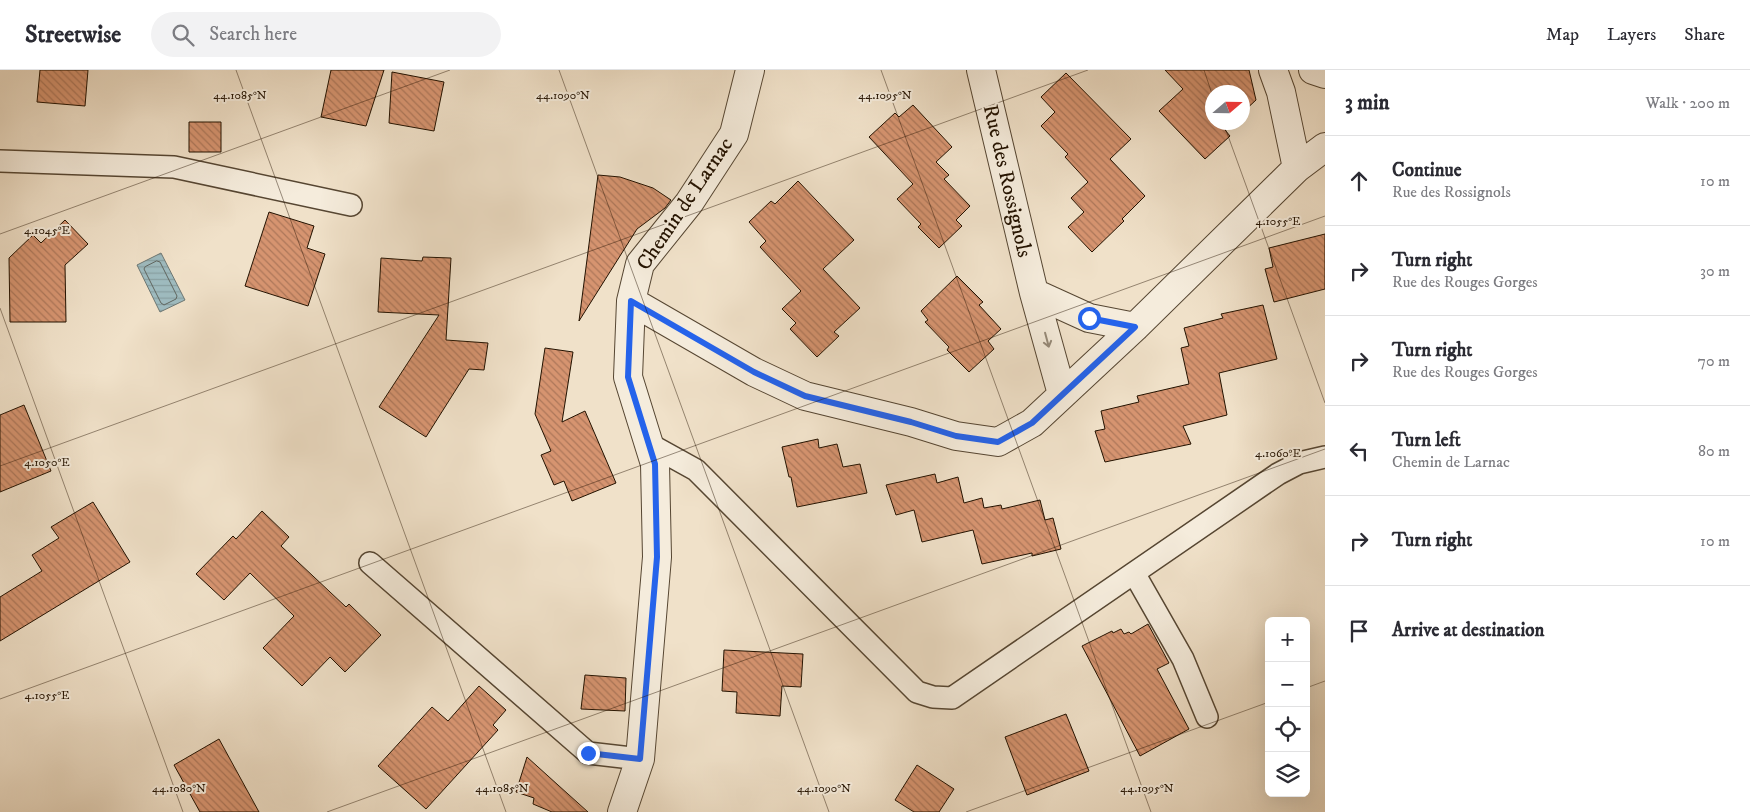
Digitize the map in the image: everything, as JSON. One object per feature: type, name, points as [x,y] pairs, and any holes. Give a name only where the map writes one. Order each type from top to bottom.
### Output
[{"type":"street","name":"Chemin de Larnac","points":[[622,812],[640,759],[657,557],[655,464],[628,377],[631,301],[640,264],[690,203],[734,134],[750,70]]},
{"type":"street","name":"Rue des Rossignols","points":[[981,70],[1034,293],[1062,394]]},
{"type":"street","points":[[1273,70],[1281,92],[1297,168]]},
{"type":"street","points":[[1313,70],[1325,74]]},
{"type":"street","points":[[631,301],[754,372],[805,396],[911,422],[956,436],[998,442],[1032,423],[1135,327],[1297,168],[1325,147]]},
{"type":"street","points":[[1034,293],[1089,318],[1135,327]]},
{"type":"lane","points":[[0,161],[174,167],[351,205]]},
{"type":"lane","points":[[649,444],[696,470],[916,692],[933,697],[952,698],[1278,474],[1299,463],[1325,456]]},
{"type":"lane","points":[[370,563],[588,753],[640,759]]},
{"type":"lane","points":[[1134,573],[1183,659],[1207,717]]},
{"type":"water","points":[[161,253],[185,300],[160,312],[137,265]]},
{"type":"building","points":[[40,70],[88,70],[85,106],[37,102]]},
{"type":"building","points":[[331,70],[384,70],[366,126],[321,117]]},
{"type":"building","points":[[1165,70],[1249,70],[1256,100],[1250,106],[1250,85],[1205,85],[1205,130],[1225,130],[1230,136],[1205,159],[1159,111],[1183,89]]},
{"type":"building","points":[[392,72],[444,82],[434,131],[389,123]]},
{"type":"building","points":[[1066,73],[1131,139],[1110,159],[1145,196],[1122,219],[1124,221],[1092,252],[1068,227],[1084,212],[1071,198],[1088,182],[1065,157],[1068,154],[1041,126],[1055,112],[1041,97]]},
{"type":"building","points":[[913,105],[952,147],[936,162],[949,175],[944,179],[970,206],[956,220],[962,226],[939,248],[918,227],[921,224],[897,199],[913,184],[869,137],[895,113],[899,117]]},
{"type":"building","points":[[189,122],[221,122],[221,152],[189,152]]},
{"type":"building","points":[[598,175],[620,177],[653,188],[671,200],[665,208],[637,229],[579,321]]},
{"type":"building","points":[[798,181],[854,240],[823,269],[860,308],[834,332],[839,336],[817,357],[790,329],[796,323],[782,309],[801,291],[760,247],[766,241],[749,222],[771,201],[775,204]]},
{"type":"building","points":[[269,212],[314,226],[307,248],[325,254],[308,306],[245,286]]},
{"type":"building","points":[[65,220],[88,244],[65,265],[66,322],[10,322],[9,258],[33,235],[41,243]]},
{"type":"building","points":[[1325,234],[1325,289],[1274,302],[1265,269],[1273,267],[1269,248]]},
{"type":"building","points":[[423,257],[451,258],[446,340],[488,343],[484,370],[469,369],[426,437],[379,407],[439,315],[378,312],[381,258],[422,261]]},
{"type":"building","points":[[957,276],[983,302],[979,305],[1001,329],[988,341],[994,349],[969,372],[947,350],[949,347],[925,322],[928,320],[921,311]]},
{"type":"building","points":[[1263,305],[1277,359],[1219,373],[1227,415],[1183,426],[1191,444],[1105,462],[1095,431],[1105,429],[1101,411],[1139,402],[1137,396],[1189,384],[1181,348],[1189,346],[1184,328],[1223,318],[1221,314]]},
{"type":"building","points":[[545,348],[573,352],[562,422],[585,411],[616,483],[572,501],[564,481],[554,485],[541,455],[551,451],[535,414]]},
{"type":"building","points":[[24,405],[51,471],[0,492],[0,415]]},
{"type":"building","points":[[818,439],[819,448],[837,444],[843,467],[860,464],[867,493],[797,507],[782,447]]},
{"type":"building","points":[[935,474],[937,483],[958,477],[964,503],[982,498],[984,508],[1001,505],[1002,509],[1040,500],[1045,520],[1053,518],[1061,549],[982,564],[973,530],[922,542],[914,510],[896,515],[886,485]]},
{"type":"building","points":[[93,502],[130,562],[0,641],[0,597],[42,571],[32,555],[59,538],[51,527]]},
{"type":"building","points":[[262,511],[289,537],[281,546],[346,607],[349,604],[381,635],[345,672],[330,657],[302,686],[263,648],[294,616],[250,573],[224,600],[196,574],[233,536],[236,539]]},
{"type":"building","points":[[1148,624],[1169,663],[1157,669],[1189,729],[1140,756],[1082,646],[1112,631],[1113,633],[1121,629],[1124,634],[1129,632],[1131,634]]},
{"type":"building","points":[[724,650],[803,654],[801,687],[782,686],[780,716],[736,713],[737,692],[722,691]]},
{"type":"building","points":[[585,675],[626,678],[625,711],[581,709]]},
{"type":"building","points":[[479,686],[506,710],[493,725],[498,730],[426,809],[378,766],[432,707],[448,721]]},
{"type":"building","points":[[1066,714],[1089,771],[1027,795],[1005,737]]},
{"type":"building","points":[[219,739],[259,812],[200,812],[174,765]]},
{"type":"building","points":[[527,757],[588,812],[552,812],[533,804],[534,798],[516,792]]},
{"type":"building","points":[[917,765],[954,789],[939,812],[914,812],[895,800]]},
{"type":"route","points":[[588,753],[640,759],[657,557],[655,464],[628,377],[631,301],[754,372],[805,396],[911,422],[956,436],[998,442],[1032,423],[1135,327],[1089,318]]}]
